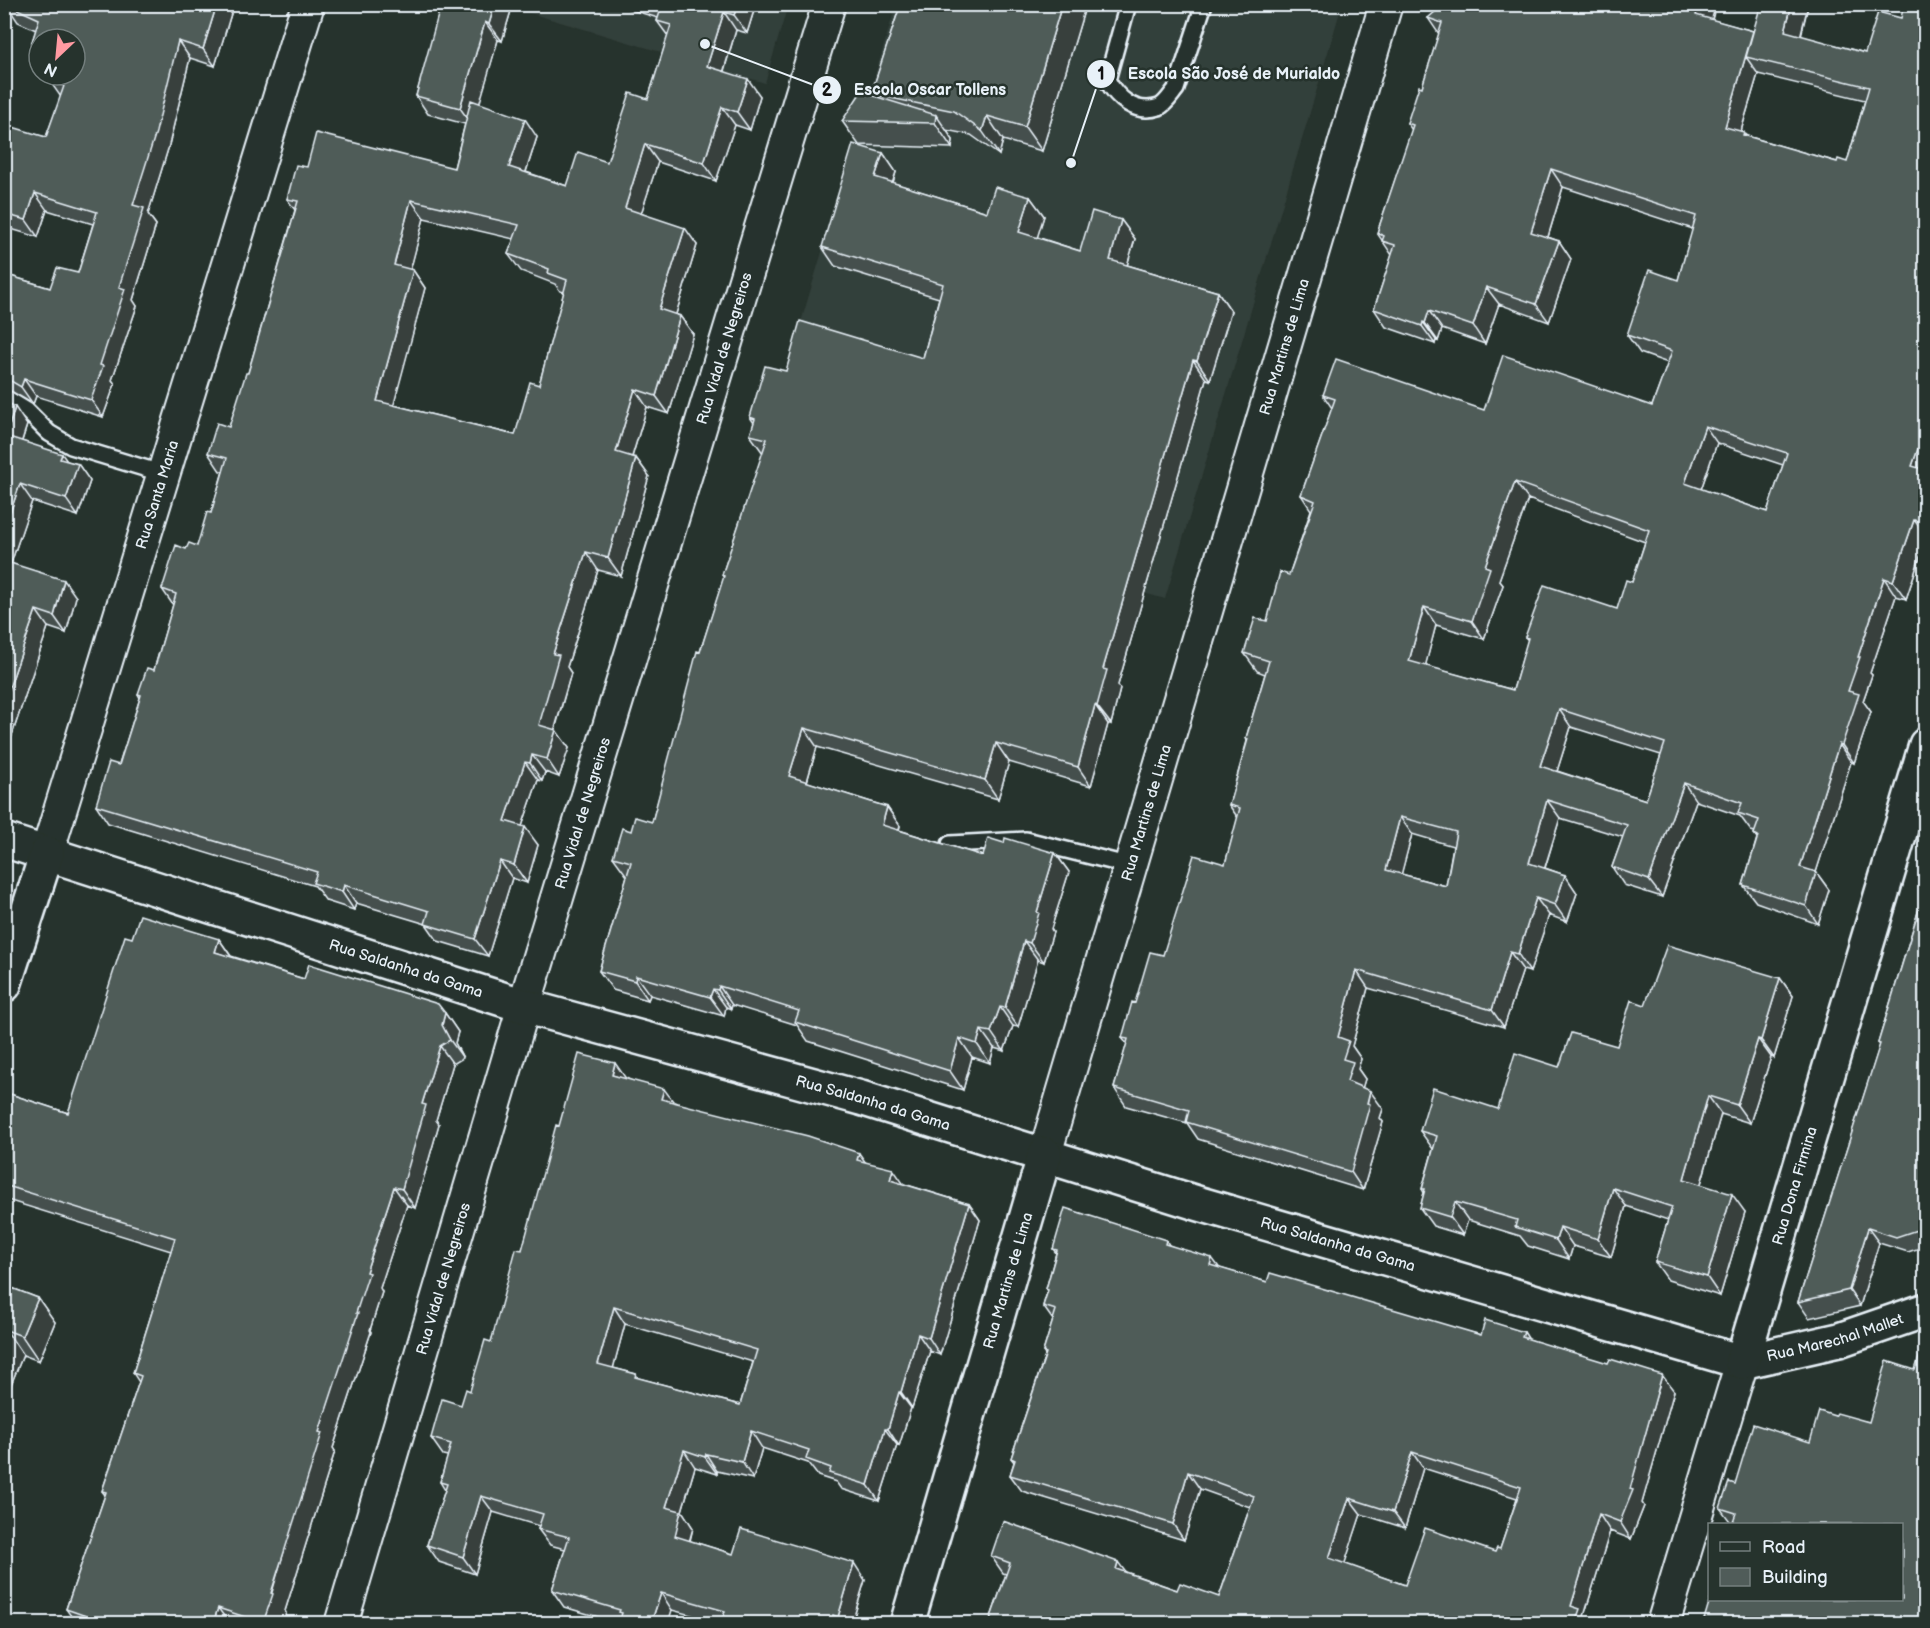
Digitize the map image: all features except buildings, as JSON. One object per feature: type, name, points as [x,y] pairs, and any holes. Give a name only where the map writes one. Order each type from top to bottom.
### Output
[{"type":"street","name":"Rua Santa Maria","points":[[4,986],[308,4]]},
{"type":"street","name":"Rua Vidal de Negreiros","points":[[341,1623],[524,1006],[830,4]]},
{"type":"street","name":"Rua Martins de Lima","points":[[907,1623],[1386,4]]},
{"type":"street","name":"Rua Dona Firmina","points":[[1663,1623],[1926,745]]},
{"type":"street","name":"Rua Saldanha da Gama","points":[[4,840],[524,1006],[861,1098],[1200,1204],[1742,1362]]},
{"type":"street","name":"Rua Marechal Mallet","points":[[1742,1362],[1839,1340],[1926,1310]]},
{"type":"lane","points":[[1128,4],[1107,80],[1116,95],[1129,105],[1145,108],[1159,107],[1176,89],[1204,4]]},
{"type":"lane","points":[[4,397],[27,411],[49,433],[71,446],[164,474]]},
{"type":"lane","points":[[950,843],[1026,840],[1131,866]]},
{"type":"shaded area","points":[[503,5],[788,5],[765,83]]},
{"type":"shaded area","points":[[896,5],[1342,5],[1165,599],[974,545],[801,322]]},
{"type":"place","name":"Escola Oscar Tollens","points":[[705,44]]},
{"type":"place","name":"Escola São José de Murialdo","points":[[1071,163]]}]
